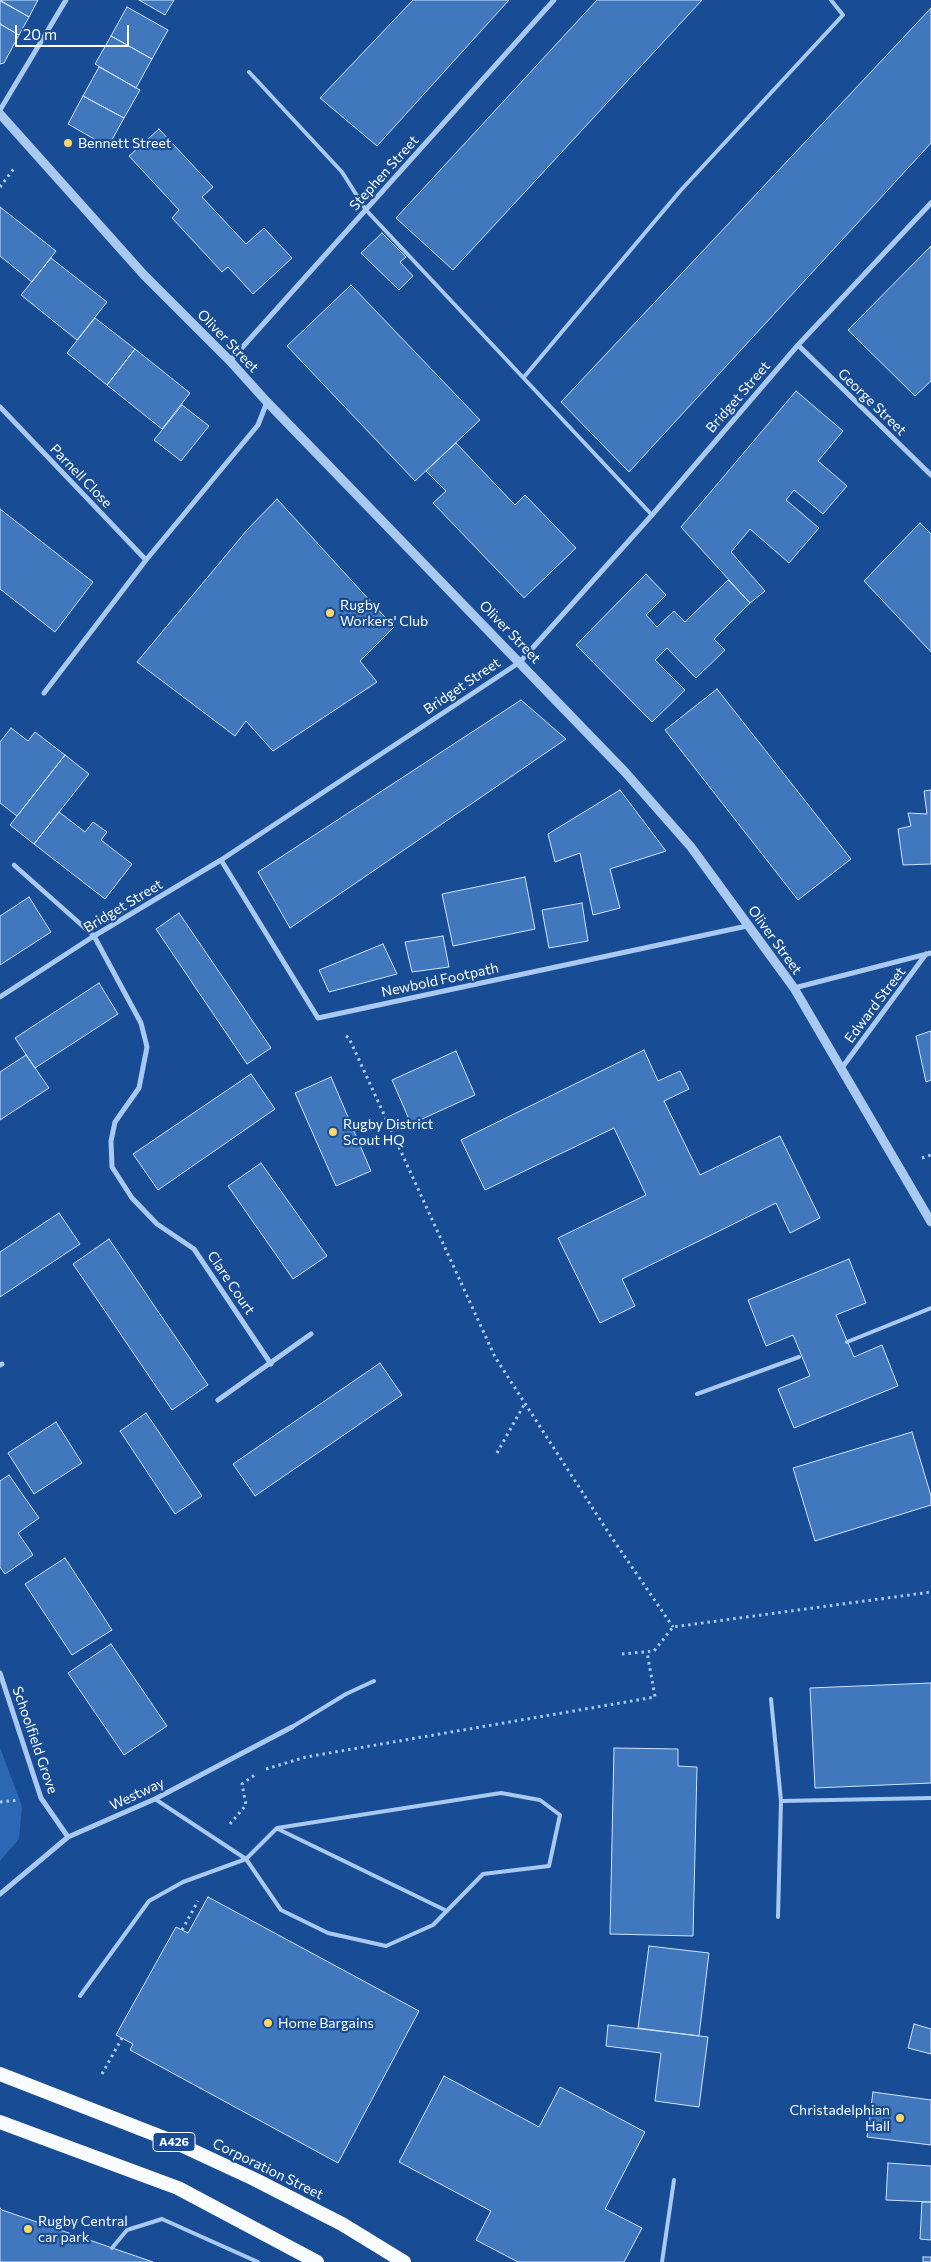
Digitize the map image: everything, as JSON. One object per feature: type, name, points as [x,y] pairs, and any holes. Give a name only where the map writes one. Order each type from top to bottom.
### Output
[{"type":"highway","name":"Corporation Street","points":[[0,2074],[188,2148],[254,2178],[342,2224],[404,2262]]},
{"type":"highway","points":[[0,2122],[178,2188],[317,2262]]},
{"type":"street","points":[[0,110],[66,0]]},
{"type":"street","name":"Stephen Street","points":[[230,361],[554,0]]},
{"type":"street","name":"Oliver Street","points":[[0,114],[144,275],[230,361],[267,402],[520,662],[625,772],[684,840],[794,988],[931,1222]]},
{"type":"street","name":"Bridget Street","points":[[0,997],[94,936],[220,860],[520,662],[652,515],[798,345],[931,203]]},
{"type":"street","name":"George Street","points":[[798,345],[931,475]]},
{"type":"street","points":[[44,693],[146,560],[258,425],[267,402]]},
{"type":"street","name":"Parnell Close","points":[[0,407],[146,560]]},
{"type":"street","points":[[220,860],[318,1018]]},
{"type":"street","points":[[14,865],[94,936]]},
{"type":"street","name":"Newbold Footpath","points":[[318,1018],[747,926]]},
{"type":"street","name":"Clare Court","points":[[94,936],[141,1023],[147,1047],[139,1088],[115,1122],[111,1141],[112,1167],[132,1198],[156,1224],[194,1249],[271,1364]]},
{"type":"street","name":"Edward Street","points":[[794,988],[929,953]]},
{"type":"street","name":"Edward Street","points":[[842,1069],[929,953]]},
{"type":"street","points":[[218,1400],[311,1334]]},
{"type":"street","name":"Schoolfield Grove","points":[[0,1673],[41,1798],[68,1837]]},
{"type":"street","name":"Westway","points":[[0,1894],[68,1837],[155,1799],[292,1727]]},
{"type":"lane","points":[[524,377],[681,190],[843,15],[831,0]]},
{"type":"lane","points":[[249,72],[342,172],[366,210],[652,515]]},
{"type":"lane","points":[[847,1342],[931,1308]]},
{"type":"lane","points":[[696,1394],[799,1357]]},
{"type":"lane","points":[[292,1727],[346,1694],[374,1681]]},
{"type":"lane","points":[[771,1699],[781,1800],[778,1917]]},
{"type":"lane","points":[[80,1996],[149,1901],[183,1882],[246,1859],[277,1828],[501,1793],[540,1800],[560,1815],[549,1866],[483,1874],[433,1925],[386,1946],[328,1933],[281,1910],[246,1859],[155,1799]]},
{"type":"lane","points":[[781,1800],[931,1798]]},
{"type":"lane","points":[[277,1828],[447,1911]]},
{"type":"lane","points":[[662,2262],[674,2180]]},
{"type":"lane","points":[[112,2248],[127,2230],[162,2219],[258,2262]]},
{"type":"path","points":[[318,1018],[350,1038],[495,1357],[610,1535],[673,1627]]},
{"type":"path","points":[[497,1453],[525,1403]]},
{"type":"path","points":[[622,1654],[654,1651],[673,1627],[931,1592]]},
{"type":"path","points":[[220,1842],[227,1828],[246,1805],[242,1784],[262,1770],[306,1757],[655,1697],[647,1652]]},
{"type":"path","points":[[182,1930],[212,1872]]},
{"type":"path","points":[[102,2074],[122,2038]]},
{"type":"shaded area","points":[[0,1748],[22,1806],[19,1839],[0,1861]]},
{"type":"building","points":[[0,0],[38,0],[29,17]]},
{"type":"building","points":[[139,0],[174,0],[165,15]]},
{"type":"building","points":[[413,0],[509,0],[377,146],[320,98]]},
{"type":"building","points":[[597,0],[702,0],[453,270],[396,218]]},
{"type":"building","points":[[0,1],[29,17],[19,35],[0,24]]},
{"type":"building","points":[[127,7],[168,30],[152,59],[111,36]]},
{"type":"building","points":[[931,8],[931,143],[629,472],[561,402]]},
{"type":"building","points":[[0,24],[19,35],[4,63],[0,64]]},
{"type":"building","points":[[111,36],[152,59],[136,88],[95,64]]},
{"type":"building","points":[[99,67],[140,90],[124,118],[83,96]]},
{"type":"building","points":[[83,96],[124,118],[108,147],[68,124]]},
{"type":"building","points":[[159,129],[213,187],[202,197],[246,244],[264,228],[292,258],[253,294],[228,267],[222,272],[172,218],[179,210],[129,156]]},
{"type":"building","points":[[0,207],[56,251],[32,282],[0,256]]},
{"type":"building","points":[[382,233],[406,257],[400,262],[413,276],[399,290],[361,253]]},
{"type":"building","points":[[931,246],[931,381],[915,396],[848,330]]},
{"type":"building","points":[[51,258],[107,302],[77,340],[21,295]]},
{"type":"building","points":[[351,285],[480,420],[415,481],[287,346]]},
{"type":"building","points":[[95,318],[135,349],[107,385],[67,353]]},
{"type":"building","points":[[135,349],[190,393],[162,429],[107,385]]},
{"type":"building","points":[[796,391],[843,431],[818,461],[847,486],[823,514],[794,490],[786,500],[819,528],[789,563],[750,529],[731,552],[765,591],[750,603],[681,527]]},
{"type":"building","points":[[182,405],[209,426],[181,461],[154,440]]},
{"type":"building","points":[[456,443],[515,505],[525,495],[576,548],[524,598],[433,503],[446,491],[426,471]]},
{"type":"building","points":[[277,499],[394,627],[360,661],[377,682],[273,751],[246,721],[235,736],[137,662],[247,530]]},
{"type":"building","points":[[0,509],[93,582],[55,632],[0,589]]},
{"type":"building","points":[[920,523],[931,534],[931,652],[864,581]]},
{"type":"building","points":[[646,574],[666,595],[646,615],[657,627],[674,611],[685,622],[728,580],[750,603],[714,639],[725,650],[696,678],[667,648],[655,660],[685,690],[652,722],[576,645]]},
{"type":"building","points":[[717,689],[851,859],[798,900],[665,730]]},
{"type":"building","points":[[521,700],[566,739],[290,928],[258,872]]},
{"type":"building","points":[[11,728],[28,741],[35,732],[65,755],[17,816],[0,803],[0,742]]},
{"type":"building","points":[[65,755],[89,774],[34,844],[10,825]]},
{"type":"building","points":[[620,790],[666,851],[610,869],[620,908],[593,915],[580,853],[555,862],[548,834]]},
{"type":"building","points":[[931,790],[931,864],[903,865],[898,829],[911,826],[908,813],[927,814],[924,791]]},
{"type":"building","points":[[59,812],[85,832],[93,822],[107,832],[101,840],[132,864],[105,899],[34,844]]},
{"type":"building","points":[[525,877],[535,929],[453,946],[442,894]]},
{"type":"building","points":[[29,897],[51,932],[0,965],[0,916]]},
{"type":"building","points":[[582,903],[588,941],[549,948],[542,910]]},
{"type":"building","points":[[179,913],[271,1048],[247,1064],[156,929]]},
{"type":"building","points":[[443,936],[449,967],[412,972],[405,942]]},
{"type":"building","points":[[383,944],[397,974],[329,992],[319,970]]},
{"type":"building","points":[[99,983],[118,1014],[35,1068],[15,1038]]},
{"type":"building","points":[[931,1031],[931,1080],[926,1082],[916,1036]]},
{"type":"building","points":[[644,1050],[658,1081],[680,1071],[689,1089],[664,1101],[700,1175],[780,1136],[820,1218],[790,1233],[776,1203],[622,1279],[635,1306],[600,1323],[558,1238],[646,1195],[614,1128],[485,1190],[461,1140]]},
{"type":"building","points":[[456,1051],[475,1095],[411,1124],[392,1080]]},
{"type":"building","points":[[26,1055],[49,1088],[0,1120],[0,1072]]},
{"type":"building","points":[[251,1074],[275,1109],[158,1190],[133,1154]]},
{"type":"building","name":"Rugby District Scout HQ","points":[[331,1077],[371,1171],[336,1186],[295,1093]]},
{"type":"building","points":[[261,1163],[327,1256],[293,1279],[228,1186]]},
{"type":"building","points":[[59,1213],[80,1244],[0,1297],[0,1252]]},
{"type":"building","points":[[109,1239],[208,1385],[172,1410],[73,1264]]},
{"type":"building","points":[[849,1259],[866,1303],[836,1315],[854,1357],[882,1345],[898,1386],[794,1428],[778,1389],[810,1376],[793,1335],[766,1346],[748,1300]]},
{"type":"building","points":[[380,1363],[402,1395],[255,1496],[233,1464]]},
{"type":"building","points":[[146,1413],[202,1496],[175,1514],[120,1431]]},
{"type":"building","points":[[56,1422],[82,1463],[34,1494],[8,1453]]},
{"type":"building","points":[[912,1432],[931,1496],[931,1505],[815,1541],[793,1468]]},
{"type":"building","points":[[9,1475],[39,1518],[18,1533],[33,1555],[5,1574],[0,1567],[0,1481]]},
{"type":"building","points":[[65,1558],[112,1630],[72,1655],[25,1584]]},
{"type":"building","points":[[111,1644],[167,1726],[124,1755],[68,1673]]},
{"type":"building","points":[[931,1683],[931,1783],[815,1788],[810,1688]]},
{"type":"building","points":[[614,1748],[678,1749],[678,1766],[697,1767],[693,1936],[610,1934]]},
{"type":"building","name":"Home Bargains","points":[[208,1897],[419,2011],[338,2163],[130,2050],[133,2044],[116,2035],[176,1927],[188,1933]]},
{"type":"building","points":[[649,1946],[709,1953],[699,2036],[638,2028]]},
{"type":"building","points":[[914,2024],[931,2029],[931,2054],[908,2048]]},
{"type":"building","points":[[608,2025],[708,2037],[699,2107],[655,2101],[661,2053],[606,2046]]},
{"type":"building","points":[[444,2076],[539,2127],[560,2087],[645,2132],[605,2209],[642,2228],[624,2262],[518,2262],[476,2240],[491,2211],[399,2162]]},
{"type":"building","name":"Christadelphian Hall","points":[[873,2092],[931,2100],[931,2145],[867,2137]]},
{"type":"building","points":[[888,2163],[931,2166],[931,2202],[886,2200]]},
{"type":"building","points":[[922,2202],[931,2202],[931,2240],[920,2239]]},
{"type":"building","name":"Rugby Central car park","points":[[0,2208],[2,2210],[153,2262],[0,2262]]},
{"type":"building","points":[[923,2257],[931,2257],[931,2262],[923,2262]]},
{"type":"place","name":"Bennett Street","points":[[68,143]]},
{"type":"place","name":"Rugby Workers' Club","points":[[330,613]]},
{"type":"place","name":"Rugby District Scout HQ","points":[[333,1132]]},
{"type":"place","name":"Home Bargains","points":[[268,2023]]},
{"type":"place","name":"Christadelphian Hall","points":[[900,2118]]},
{"type":"place","name":"Rugby Central car park","points":[[28,2229]]}]
